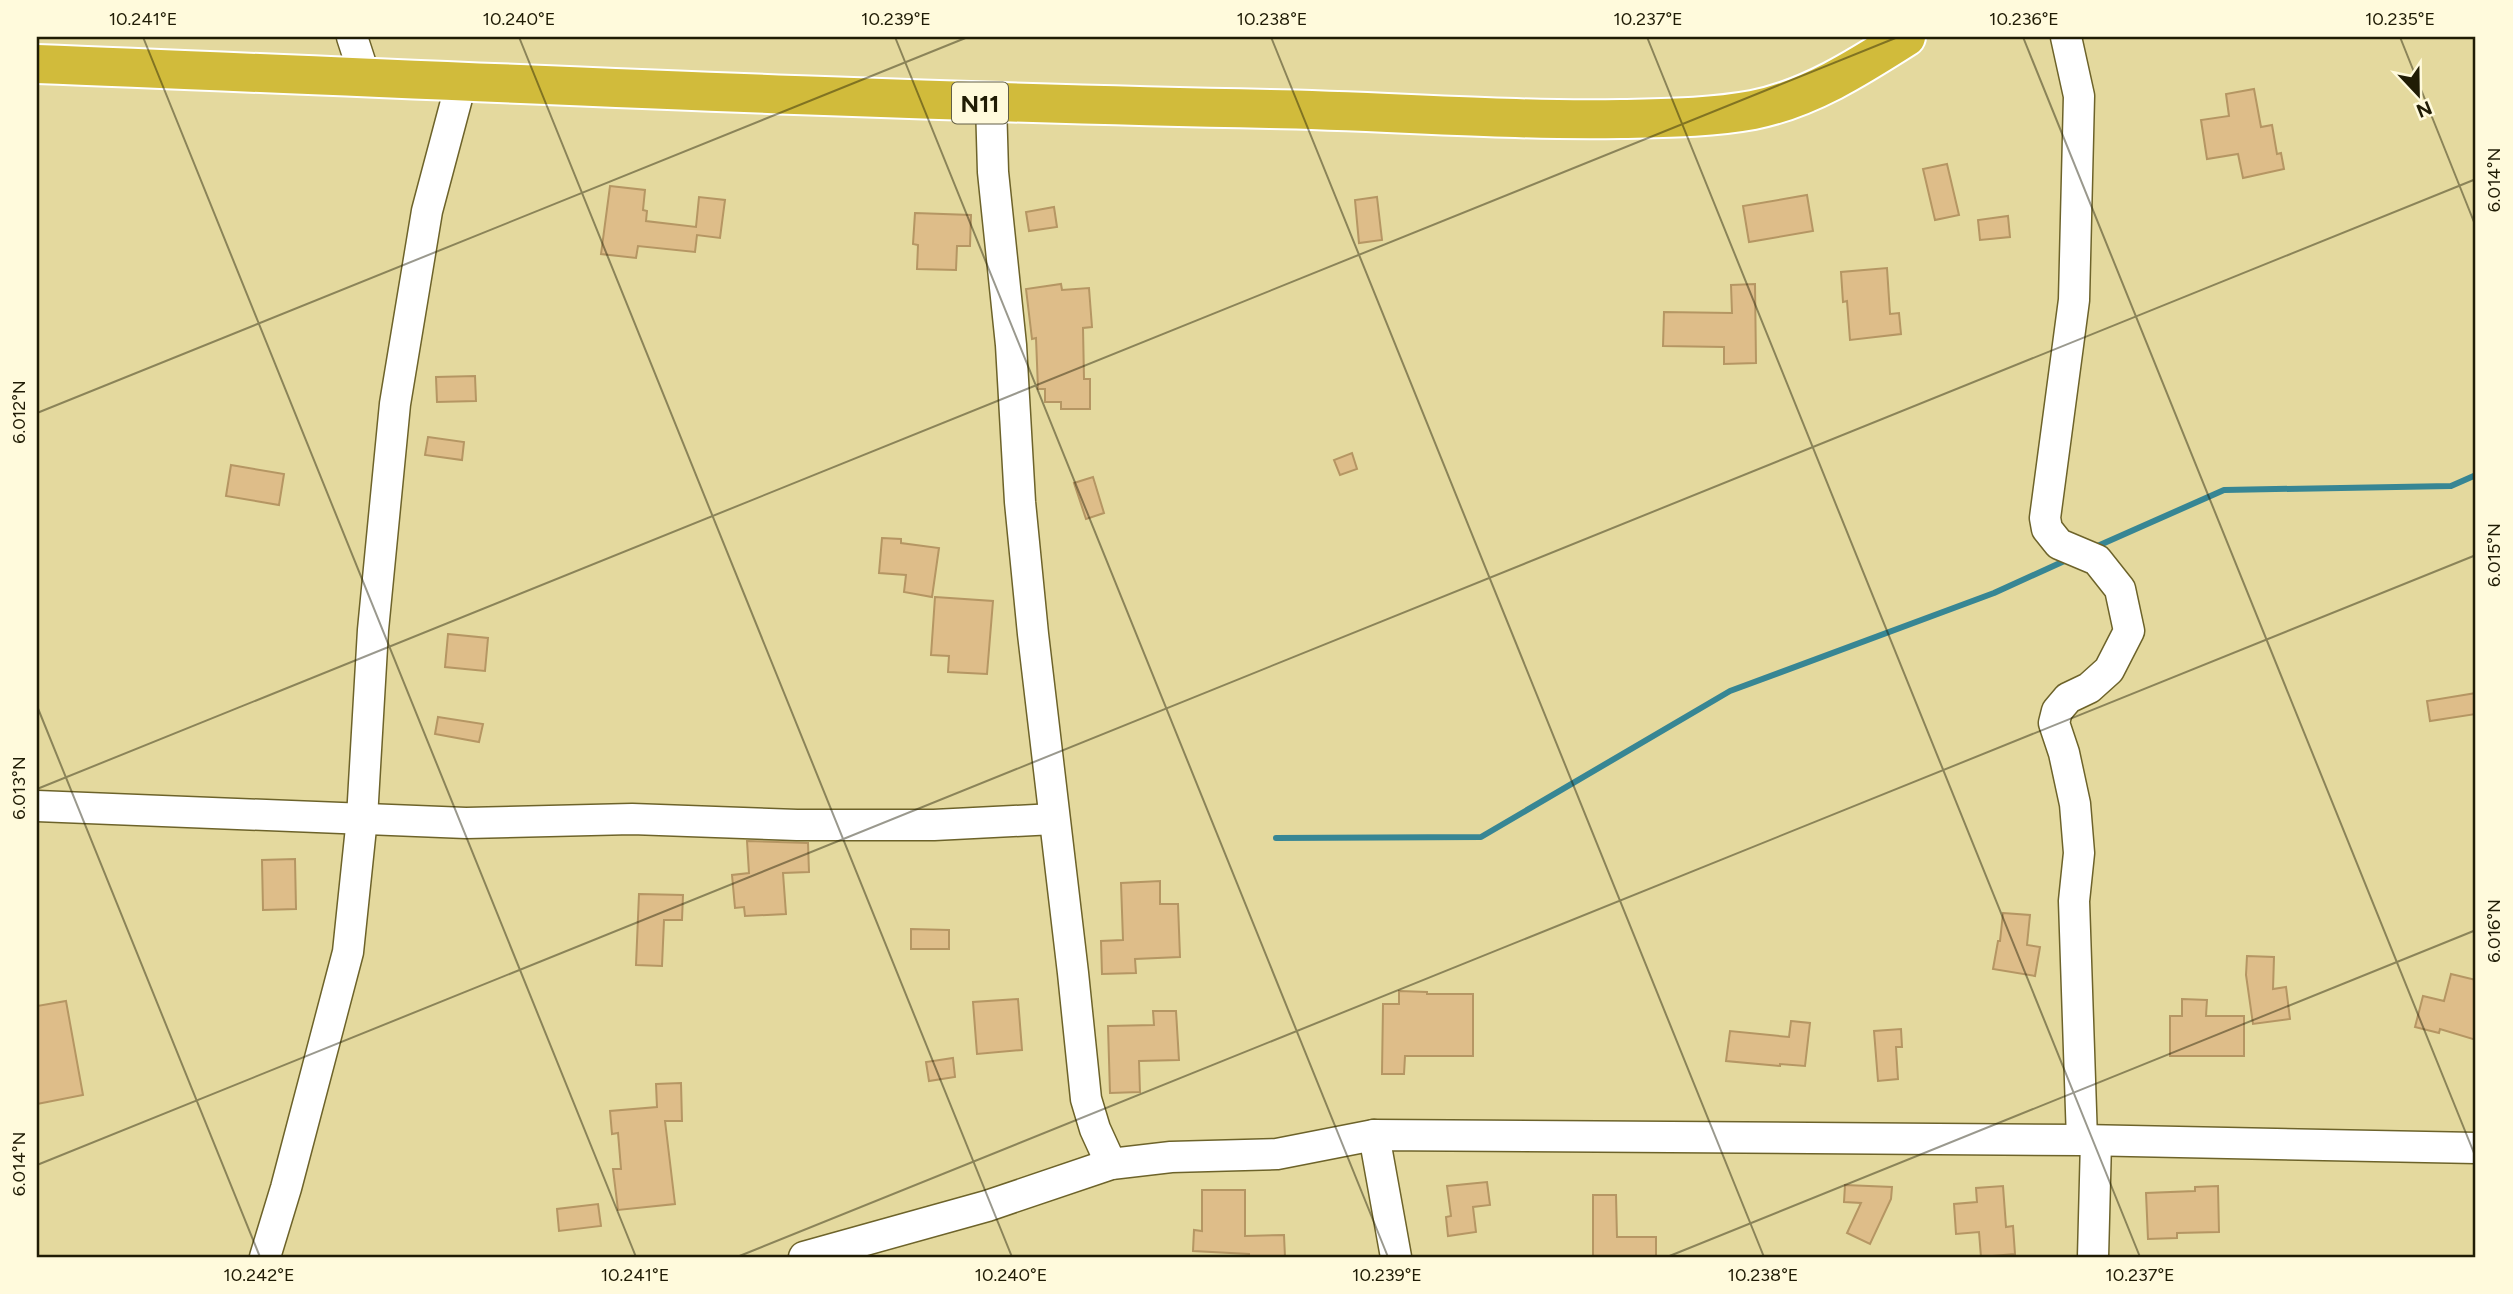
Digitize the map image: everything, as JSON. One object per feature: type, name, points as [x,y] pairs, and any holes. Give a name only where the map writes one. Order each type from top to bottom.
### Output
[{"type":"highway","name":"N11","points":[[37,64],[991,103],[1279,109],[1568,120],[1704,117],[1758,109],[1811,91],[1857,68],[1906,37]]},
{"type":"street","points":[[352,37],[365,77]]},
{"type":"street","points":[[2066,37],[2079,96],[2074,300],[2045,518],[2047,529],[2059,544],[2097,560],[2120,589],[2129,631],[2109,670],[2089,688],[2068,698],[2057,710],[2054,723],[2064,753],[2075,804],[2079,853],[2074,901],[2089,1140],[2093,1257]]},
{"type":"street","points":[[265,1257],[290,1174],[348,952],[362,818],[373,630],[396,404],[427,211],[461,83]]},
{"type":"street","points":[[991,103],[993,172],[1011,345],[1020,502],[1086,1099],[1095,1129],[1111,1164]]},
{"type":"street","points":[[37,806],[466,822],[632,819],[797,825],[934,825],[1055,819]]},
{"type":"street","points":[[1374,1135],[1396,1257]]},
{"type":"street","points":[[804,1257],[987,1206],[1111,1164],[1171,1157],[1278,1154],[1374,1135],[2089,1140],[2476,1148]]},
{"type":"building","points":[[2254,89],[2261,127],[2272,125],[2277,154],[2281,153],[2284,169],[2243,178],[2238,154],[2207,159],[2201,120],[2229,116],[2226,94]]},
{"type":"building","points":[[1947,164],[1959,215],[1935,220],[1923,169]]},
{"type":"building","points":[[610,186],[645,190],[643,210],[647,211],[646,221],[696,227],[699,197],[725,200],[720,238],[697,235],[695,252],[638,246],[636,258],[601,254]]},
{"type":"building","points":[[1807,195],[1813,231],[1749,242],[1743,206]]},
{"type":"building","points":[[1377,197],[1382,240],[1359,243],[1355,200]]},
{"type":"building","points":[[1054,207],[1057,227],[1029,231],[1026,212]]},
{"type":"building","points":[[915,213],[971,215],[970,246],[957,246],[956,270],[917,269],[918,245],[913,244]]},
{"type":"building","points":[[2008,216],[2010,237],[1980,240],[1978,220]]},
{"type":"building","points":[[1887,268],[1890,314],[1899,313],[1901,334],[1850,340],[1847,301],[1843,302],[1841,272]]},
{"type":"building","points":[[1061,284],[1062,290],[1089,288],[1092,327],[1083,328],[1084,379],[1090,379],[1090,409],[1061,409],[1061,402],[1045,402],[1045,389],[1038,389],[1036,338],[1032,339],[1026,289]]},
{"type":"building","points":[[1755,284],[1756,363],[1724,364],[1724,347],[1663,346],[1664,312],[1732,313],[1731,285]]},
{"type":"building","points":[[475,376],[476,401],[437,402],[436,377]]},
{"type":"building","points":[[428,437],[464,442],[462,460],[425,455]]},
{"type":"building","points":[[1352,453],[1357,469],[1340,475],[1334,460]]},
{"type":"building","points":[[231,465],[284,474],[279,505],[226,496]]},
{"type":"building","points":[[1093,477],[1104,513],[1086,519],[1074,483]]},
{"type":"building","points":[[882,538],[901,539],[901,543],[939,548],[932,597],[904,592],[906,575],[879,573]]},
{"type":"building","points":[[935,597],[993,601],[987,674],[948,672],[949,656],[931,655]]},
{"type":"building","points":[[448,634],[488,638],[485,671],[445,667]]},
{"type":"building","points":[[2476,693],[2476,714],[2430,721],[2427,701]]},
{"type":"building","points":[[438,717],[483,724],[479,742],[435,734]]},
{"type":"building","points":[[747,841],[808,843],[809,872],[783,873],[786,914],[745,916],[744,907],[735,908],[732,875],[749,873]]},
{"type":"building","points":[[295,859],[296,909],[263,910],[262,860]]},
{"type":"building","points":[[1160,881],[1160,904],[1178,904],[1180,957],[1135,959],[1136,973],[1102,974],[1101,941],[1123,940],[1121,883]]},
{"type":"building","points":[[639,894],[683,895],[682,920],[664,920],[662,966],[636,965]]},
{"type":"building","points":[[2003,913],[2030,915],[2027,945],[2040,947],[2035,976],[1993,969]]},
{"type":"building","points":[[911,929],[949,930],[949,949],[911,949]]},
{"type":"building","points":[[2247,956],[2274,957],[2273,989],[2286,987],[2290,1019],[2253,1024],[2246,975]]},
{"type":"building","points":[[2451,974],[2476,980],[2476,1040],[2440,1029],[2439,1033],[2415,1027],[2423,996],[2444,1001]]},
{"type":"building","points":[[1399,991],[1473,994],[1473,1056],[1405,1056],[1404,1074],[1382,1074],[1383,1004],[1399,1004]]},
{"type":"building","points":[[1018,999],[1022,1050],[977,1054],[973,1002]]},
{"type":"building","points":[[2182,999],[2207,1000],[2206,1016],[2244,1016],[2244,1056],[2170,1056],[2170,1016],[2182,1016]]},
{"type":"building","points":[[66,1001],[83,1095],[37,1104],[37,1006]]},
{"type":"building","points":[[1153,1011],[1176,1011],[1179,1060],[1139,1061],[1140,1092],[1110,1093],[1108,1026],[1154,1025]]},
{"type":"building","points":[[1791,1021],[1810,1023],[1805,1066],[1726,1061],[1730,1031],[1789,1037]]},
{"type":"building","points":[[1901,1029],[1902,1047],[1896,1047],[1898,1079],[1878,1081],[1874,1031]]},
{"type":"building","points":[[953,1058],[955,1077],[929,1081],[926,1062]]},
{"type":"building","points":[[681,1083],[682,1121],[665,1121],[675,1204],[618,1210],[613,1169],[621,1169],[618,1133],[612,1134],[610,1111],[657,1107],[656,1084]]},
{"type":"building","points":[[1487,1182],[1490,1205],[1473,1207],[1476,1232],[1448,1236],[1446,1217],[1451,1216],[1447,1186]]},
{"type":"building","points":[[1845,1185],[1892,1187],[1891,1199],[1870,1244],[1847,1233],[1861,1203],[1844,1202]]},
{"type":"building","points":[[2003,1186],[2006,1227],[2013,1226],[2015,1254],[1981,1257],[1979,1232],[1956,1234],[1954,1204],[1977,1202],[1976,1188]]},
{"type":"building","points":[[2218,1186],[2219,1232],[2177,1233],[2177,1238],[2148,1239],[2146,1193],[2195,1191],[2195,1187]]},
{"type":"building","points":[[1202,1190],[1245,1190],[1245,1236],[1284,1235],[1285,1257],[1249,1257],[1249,1254],[1193,1251],[1194,1230],[1202,1231]]},
{"type":"building","points":[[1593,1195],[1616,1195],[1617,1237],[1656,1237],[1656,1257],[1593,1256]]},
{"type":"building","points":[[598,1204],[601,1226],[559,1231],[557,1209]]},
{"type":"waterway","points":[[2093,548],[2224,490],[2451,486],[2476,475]]},
{"type":"waterway","points":[[1276,838],[1481,837],[1730,691],[1994,593],[2071,558]]}]
